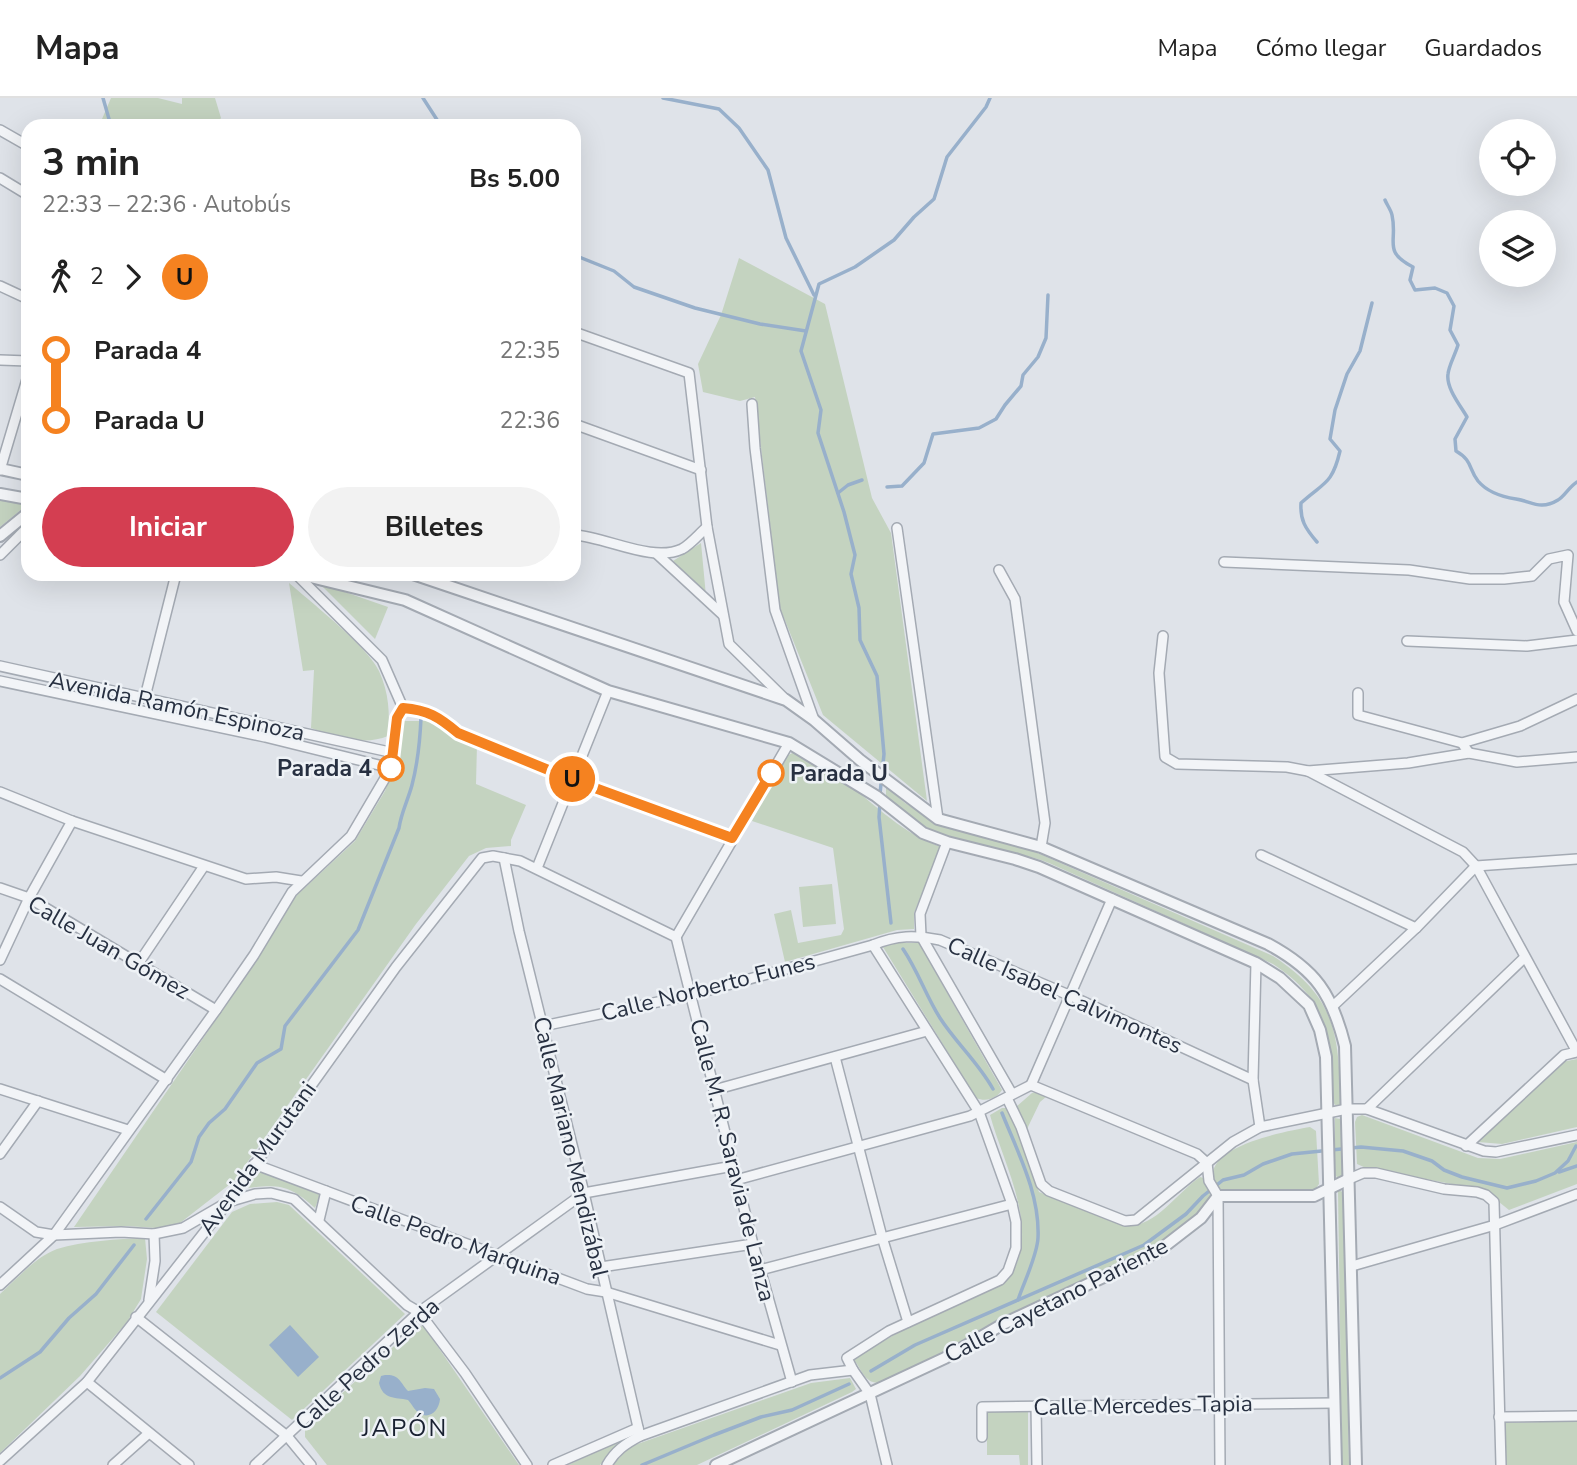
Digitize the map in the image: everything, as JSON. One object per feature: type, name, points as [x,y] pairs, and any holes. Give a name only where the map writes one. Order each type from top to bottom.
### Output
[{"type":"street","points":[[0,130],[21,142]]},
{"type":"street","points":[[0,178],[21,191]]},
{"type":"street","points":[[0,286],[21,296]]},
{"type":"street","points":[[581,334],[689,373],[707,527],[729,644],[786,700],[938,819],[1041,847],[1268,944],[1294,958],[1318,981],[1333,1006],[1345,1046],[1356,1465]]},
{"type":"street","points":[[0,360],[21,361]]},
{"type":"street","points":[[21,400],[0,470],[21,474]]},
{"type":"street","points":[[752,404],[775,610],[814,720]]},
{"type":"street","points":[[581,427],[701,470]]},
{"type":"street","points":[[0,494],[21,498]]},
{"type":"street","points":[[0,536],[21,519]]},
{"type":"street","points":[[581,536],[657,554],[684,548],[707,527]]},
{"type":"street","points":[[897,528],[938,819]]},
{"type":"street","points":[[0,555],[21,534]]},
{"type":"street","points":[[657,554],[723,615]]},
{"type":"street","points":[[1224,562],[1409,570],[1470,579],[1504,579],[1532,576],[1549,559],[1568,555],[1564,602],[1577,631]]},
{"type":"street","points":[[999,570],[1014,599],[1045,823],[1041,847]]},
{"type":"street","points":[[145,697],[174,581]]},
{"type":"street","points":[[304,581],[382,660],[403,708]]},
{"type":"street","points":[[326,581],[405,600],[608,691],[789,743],[881,800],[923,833],[947,842],[1015,859],[1255,963],[1280,978],[1309,1005],[1320,1030],[1326,1057],[1336,1465]]},
{"type":"street","points":[[434,581],[786,700]]},
{"type":"street","points":[[1164,636],[1158,673],[1166,757],[1177,764],[1287,767],[1308,771],[1408,763],[1469,752],[1517,762],[1577,757]]},
{"type":"street","points":[[1407,641],[1527,646],[1577,640]]},
{"type":"street","name":"Avenida Ramón Espinoza","points":[[0,666],[394,753]]},
{"type":"street","name":"Avenida Ramón Espinoza","points":[[0,681],[265,737],[391,768]]},
{"type":"street","points":[[537,868],[608,691]]},
{"type":"street","points":[[1358,693],[1358,715],[1462,743],[1520,726],[1577,699]]},
{"type":"street","points":[[0,1284],[54,1235],[216,1010],[254,955],[292,891],[351,836],[391,768],[397,718],[403,708]]},
{"type":"street","points":[[403,708],[424,710],[458,733],[573,780],[732,838]]},
{"type":"street","points":[[504,858],[537,868],[676,937],[789,743]]},
{"type":"street","points":[[1462,743],[1469,752]]},
{"type":"street","points":[[848,779],[860,760]]},
{"type":"street","points":[[1308,771],[1463,852],[1476,866],[1577,1052],[1564,1055],[1466,1146]]},
{"type":"street","points":[[0,793],[72,821],[246,879],[276,877],[301,881]]},
{"type":"street","points":[[0,960],[29,898],[72,821]]},
{"type":"street","points":[[947,842],[920,914],[921,936],[1009,1096],[1041,1184],[1049,1191],[1125,1221],[1136,1220],[1233,1142],[1260,1127],[1346,1109],[1367,1109],[1466,1146],[1496,1152],[1577,1135]]},
{"type":"street","points":[[1261,855],[1416,928]]},
{"type":"street","name":"Avenida Murutani","points":[[0,1461],[87,1382],[228,1202],[388,978],[475,864],[482,858],[504,858]]},
{"type":"street","name":"Calle Mariano Mendizábal","points":[[504,858],[639,1432]]},
{"type":"street","points":[[1333,1006],[1416,928],[1476,866],[1577,859]]},
{"type":"street","points":[[138,964],[204,866]]},
{"type":"street","name":"Calle Juan Gómez","points":[[0,888],[29,898],[216,1010]]},
{"type":"street","points":[[736,1180],[970,1116],[1031,1085],[1112,899]]},
{"type":"street","name":"Calle Isabel Calvimontes","points":[[873,946],[890,938],[921,936],[940,940],[1071,996],[1253,1080]]},
{"type":"street","name":"Calle M. R. Saravia de Lanza","points":[[676,937],[736,1180],[792,1382]]},
{"type":"street","points":[[873,946],[979,1111],[1016,1222],[1016,1248],[1008,1271],[1000,1280],[908,1322],[847,1357],[870,1394],[887,1465]]},
{"type":"street","name":"Calle Norberto Funes","points":[[543,1026],[691,995],[873,946]]},
{"type":"street","points":[[1367,1109],[1524,958]]},
{"type":"street","points":[[1255,963],[1253,1080],[1260,1127]]},
{"type":"street","points":[[0,979],[167,1080]]},
{"type":"street","points":[[714,1090],[927,1031]]},
{"type":"street","points":[[835,1057],[882,1237],[908,1322]]},
{"type":"street","points":[[1031,1085],[1197,1154],[1207,1163],[1209,1181],[1218,1196],[1220,1465]]},
{"type":"street","points":[[0,1089],[128,1130]]},
{"type":"street","points":[[0,1154],[37,1101]]},
{"type":"street","name":"Calle Pedro Marquina","points":[[254,1164],[587,1289],[606,1292],[780,1345]]},
{"type":"street","points":[[584,1193],[733,1166]]},
{"type":"street","points":[[1218,1196],[1314,1196],[1363,1173],[1376,1173],[1444,1189],[1486,1195],[1494,1202],[1501,1465]]},
{"type":"street","points":[[319,1220],[326,1191]]},
{"type":"street","name":"Calle Pedro Zerda","points":[[255,1465],[419,1312],[584,1193]]},
{"type":"street","points":[[0,1207],[36,1232],[54,1235],[121,1232],[154,1234],[183,1228],[228,1202],[255,1194],[283,1195],[294,1199],[407,1304],[419,1312],[472,1382],[527,1465]]},
{"type":"street","points":[[1352,1266],[1495,1225],[1577,1195]]},
{"type":"street","name":"Calle Cayetano Pariente","points":[[716,1465],[945,1358],[1003,1324],[1157,1252],[1201,1219],[1218,1196]]},
{"type":"street","points":[[760,1270],[1012,1204]]},
{"type":"street","points":[[148,1302],[155,1261],[154,1234]]},
{"type":"street","points":[[601,1267],[753,1244]]},
{"type":"street","points":[[136,1317],[287,1436],[311,1465]]},
{"type":"street","points":[[553,1465],[639,1432],[810,1375],[858,1376]]},
{"type":"street","points":[[87,1382],[189,1465]]},
{"type":"street","name":"Calle Mercedes Tapia","points":[[982,1437],[982,1407],[1334,1403]]},
{"type":"street","points":[[1036,1406],[1037,1465]]},
{"type":"street","points":[[1499,1417],[1577,1416]]},
{"type":"street","points":[[607,1465],[612,1456],[639,1432]]},
{"type":"street","points":[[113,1465],[149,1433]]},
{"type":"green space","points":[[111,98],[158,98],[182,104],[182,98],[215,98],[221,118],[220,119],[102,119]]},
{"type":"green space","points":[[739,258],[825,304],[872,498],[891,533],[927,801],[823,715],[780,608],[755,397],[740,401],[703,392],[698,364],[721,315]]},
{"type":"green space","points":[[0,497],[21,502],[21,510],[0,527]]},
{"type":"green space","points":[[701,543],[706,596],[673,561]]},
{"type":"green space","points":[[289,583],[373,661],[387,695],[388,736],[359,740],[311,728],[314,670],[303,671]]},
{"type":"green space","points":[[319,583],[388,607],[375,639]]},
{"type":"green space","points":[[404,721],[431,721],[452,737],[477,745],[476,784],[526,805],[511,846],[486,848],[469,856],[416,924],[234,1181],[180,1223],[156,1228],[74,1227],[230,999],[296,896],[355,841],[385,791],[398,756]]},
{"type":"green space","points":[[794,752],[833,773],[910,832],[941,847],[914,913],[914,929],[897,930],[785,962],[774,914],[791,910],[798,943],[841,935],[844,929],[833,848],[752,821],[785,757]]},
{"type":"green space","points":[[886,787],[905,803],[939,824],[1033,851],[1273,956],[1310,987],[1330,1020],[1338,1057],[1341,1104],[1336,1106],[1333,1102],[1329,1040],[1317,1007],[1292,978],[1273,964],[1049,863],[934,831],[915,820],[886,796]]},
{"type":"green space","points":[[832,884],[836,924],[803,927],[799,887]]},
{"type":"green space","points":[[891,943],[919,943],[1002,1090],[997,1096],[987,1100],[976,1098],[883,947]]},
{"type":"green space","points":[[1577,1059],[1577,1127],[1502,1144],[1478,1142],[1562,1062]]},
{"type":"green space","points":[[1038,1092],[1047,1096],[1040,1102],[1027,1129],[1016,1107],[1032,1093]]},
{"type":"green space","points":[[1006,1108],[1023,1141],[1039,1192],[1124,1226],[1146,1222],[1156,1216],[1200,1177],[1204,1178],[1210,1198],[1196,1216],[1159,1246],[995,1321],[953,1347],[885,1381],[874,1382],[863,1373],[853,1358],[903,1330],[1003,1284],[1016,1266],[1021,1246],[1022,1224],[1018,1201],[990,1115]]},
{"type":"green space","points":[[1362,1115],[1478,1158],[1500,1159],[1577,1142],[1577,1184],[1509,1210],[1484,1190],[1366,1168],[1357,1164],[1355,1122],[1357,1117]]},
{"type":"green space","points":[[1335,1118],[1342,1122],[1343,1175],[1338,1178],[1335,1175]]},
{"type":"green space","points":[[1310,1127],[1316,1131],[1319,1184],[1314,1191],[1222,1191],[1214,1181],[1215,1166],[1236,1148],[1268,1136]]},
{"type":"green space","points":[[257,1170],[320,1195],[315,1208],[299,1195],[284,1188],[248,1188],[247,1185]]},
{"type":"green space","points":[[1338,1191],[1344,1194],[1349,1465],[1342,1465]]},
{"type":"green space","points":[[277,1202],[289,1205],[405,1314],[292,1420],[156,1312],[232,1212],[250,1204]]},
{"type":"green space","points":[[145,1238],[147,1259],[141,1299],[127,1322],[80,1376],[0,1453],[0,1294],[34,1263],[57,1249],[89,1242]]},
{"type":"green space","points":[[422,1326],[519,1465],[327,1465],[305,1437],[305,1427],[415,1327]]},
{"type":"green space","points":[[850,1378],[856,1389],[852,1392],[697,1465],[613,1465],[629,1447],[811,1383]]},
{"type":"green space","points":[[1028,1411],[1028,1465],[1020,1465],[1019,1455],[987,1455],[987,1412]]},
{"type":"green space","points":[[1577,1421],[1577,1465],[1506,1465],[1505,1423]]},
{"type":"green space","points":[[620,1441],[600,1465],[568,1465]]},
{"type":"water","points":[[290,1325],[319,1357],[298,1377],[269,1345]]},
{"type":"water","points":[[381,1376],[396,1377],[408,1391],[434,1389],[440,1399],[438,1407],[431,1414],[424,1415],[418,1413],[408,1400],[387,1395],[379,1383]]},
{"type":"waterway","points":[[103,98],[109,119]]},
{"type":"waterway","points":[[423,98],[436,119]]},
{"type":"waterway","points":[[663,98],[719,109],[739,128],[768,170],[786,238],[814,295]]},
{"type":"waterway","points":[[880,794],[884,754],[877,676],[860,640],[859,608],[851,574],[855,555],[818,433],[821,410],[801,351],[819,284],[855,267],[894,240],[934,199],[947,157],[990,98]]},
{"type":"waterway","points":[[1385,200],[1392,215],[1394,251],[1413,267],[1410,280],[1415,290],[1435,288],[1447,293],[1454,306],[1450,330],[1458,345],[1448,379],[1454,396],[1467,417],[1455,439],[1456,451],[1468,461],[1482,485],[1506,497],[1546,505],[1560,499],[1577,482]]},
{"type":"waterway","points":[[581,258],[614,271],[634,287],[695,308],[760,324],[806,331]]},
{"type":"waterway","points":[[887,487],[902,486],[924,463],[933,434],[979,428],[996,419],[1021,386],[1023,375],[1038,357],[1046,338],[1048,295]]},
{"type":"waterway","points":[[1317,542],[1304,524],[1301,503],[1326,482],[1334,471],[1340,451],[1330,439],[1335,410],[1347,374],[1360,351],[1372,303]]},
{"type":"waterway","points":[[838,493],[848,485],[862,480]]},
{"type":"waterway","points":[[146,1219],[191,1162],[199,1137],[209,1123],[225,1109],[257,1063],[281,1049],[285,1026],[358,930],[399,828],[410,791],[417,760],[421,718]]},
{"type":"waterway","points":[[880,802],[879,817],[891,923]]},
{"type":"waterway","points":[[903,949],[940,1018],[993,1089]]},
{"type":"waterway","points":[[1002,1113],[1027,1174],[1038,1222],[1035,1253],[1018,1300]]},
{"type":"waterway","points":[[871,1371],[915,1345],[1144,1245],[1186,1214],[1223,1180],[1244,1175],[1263,1164],[1292,1154],[1361,1147],[1403,1151],[1432,1161],[1444,1170],[1462,1177],[1507,1188],[1555,1173],[1568,1161],[1576,1146]]},
{"type":"waterway","points":[[1559,1172],[1577,1166]]},
{"type":"waterway","points":[[0,1378],[40,1352],[69,1318],[96,1294],[134,1245]]},
{"type":"waterway","points":[[642,1465],[761,1417],[792,1410],[849,1384]]},
{"type":"bus line","name":"U","points":[[391,768],[397,718],[403,708],[424,710],[458,733],[573,780],[732,838],[771,773]]},
{"type":"place","name":"Parada 4","points":[[391,768]]},
{"type":"place","name":"Parada U","points":[[771,773]]},
{"type":"district","name":"JAPÓN","points":[[405,1428]]}]
